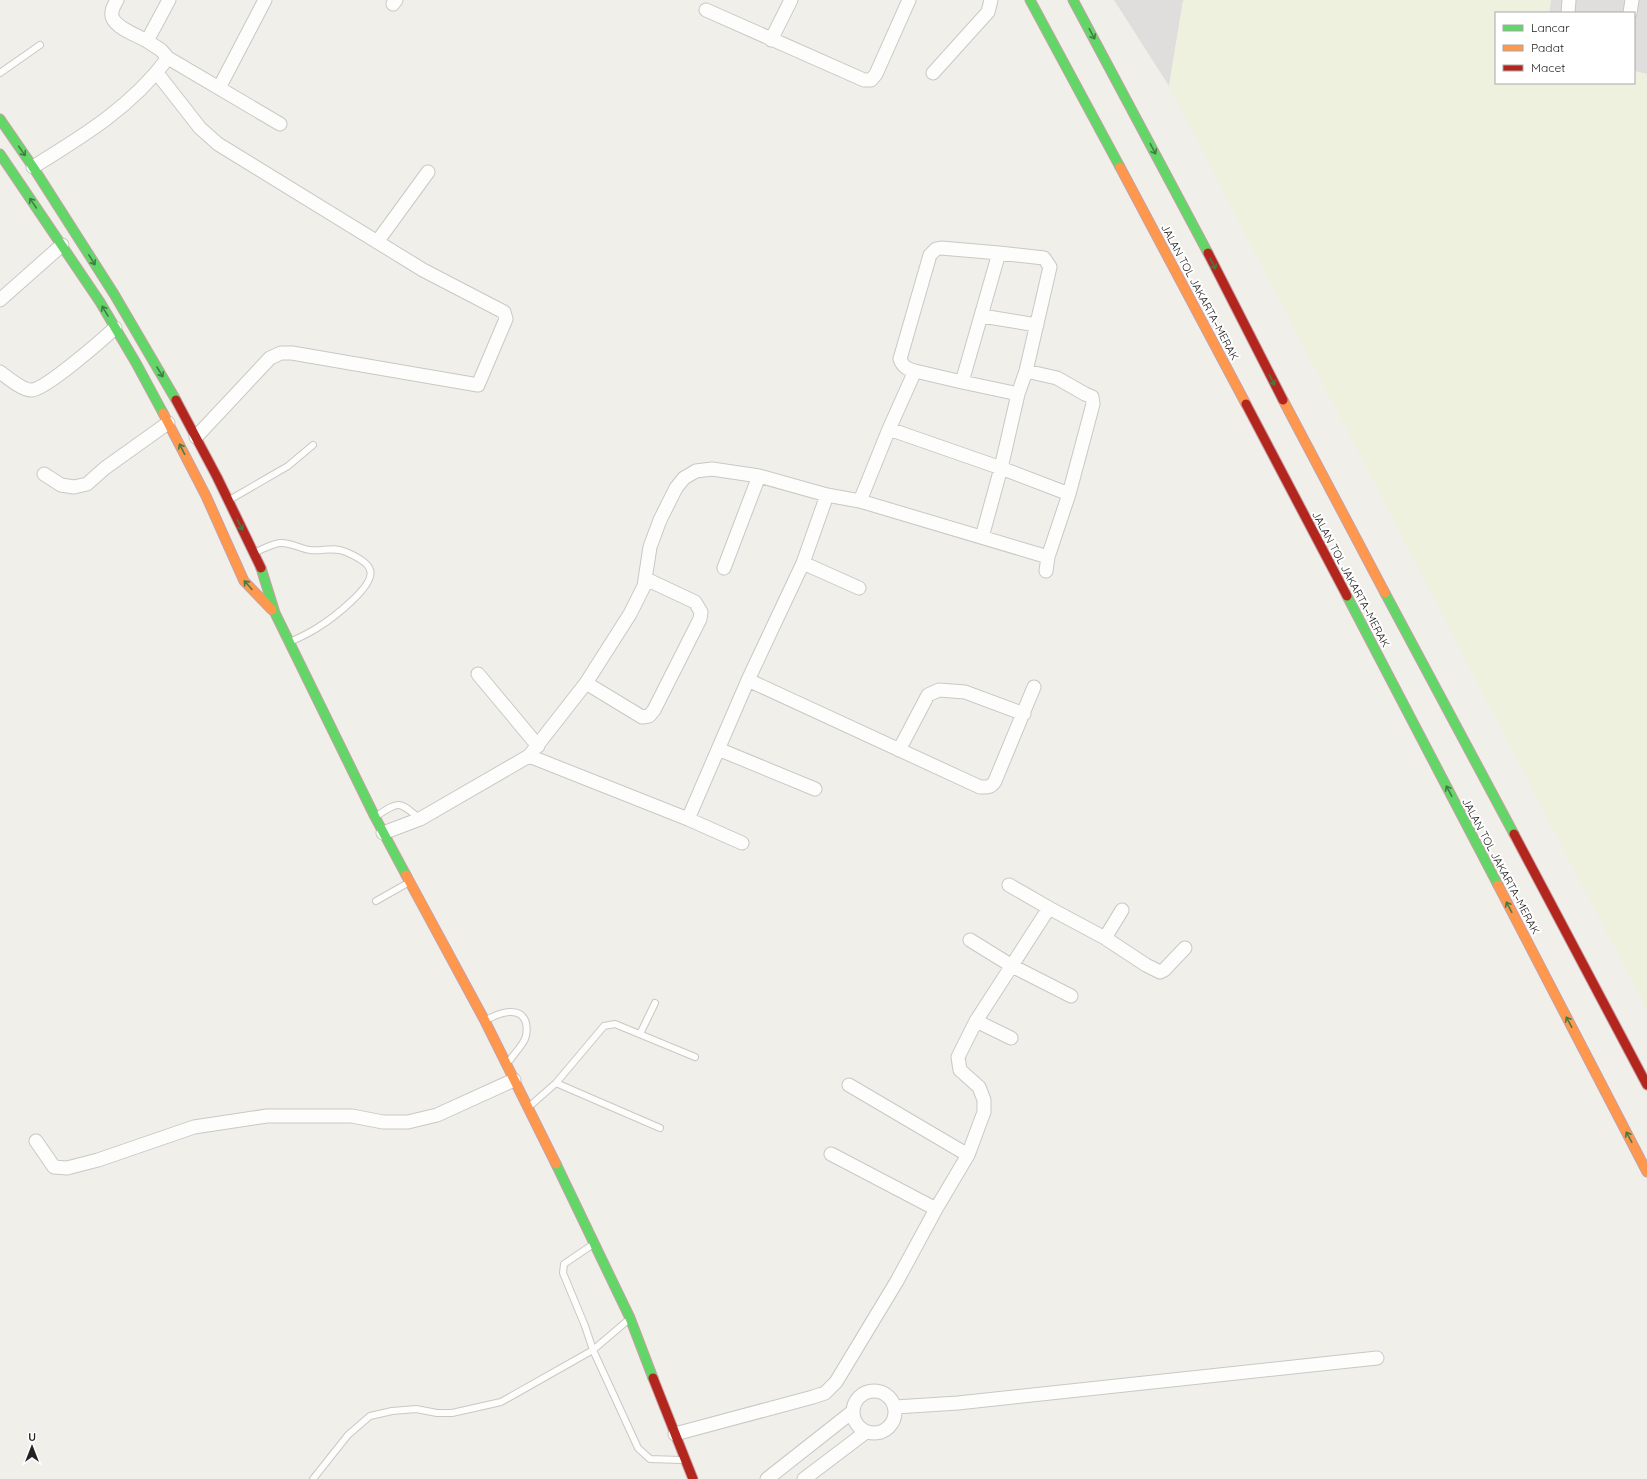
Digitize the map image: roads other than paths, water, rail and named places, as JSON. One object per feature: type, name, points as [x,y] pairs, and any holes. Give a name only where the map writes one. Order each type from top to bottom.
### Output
[{"type":"highway","name":"JALAN TOL JAKARTA–MERAK","points":[[1030,0],[1243,397],[1647,1172]]},
{"type":"highway","name":"JALAN TOL JAKARTA–MERAK","points":[[1073,0],[1197,232],[1276,387],[1647,1086]]},
{"type":"highway","points":[[0,119],[33,167],[114,294],[172,392],[196,437],[254,553],[263,573],[275,612],[375,818],[485,1021],[630,1318],[693,1479]]},
{"type":"highway","points":[[0,154],[62,245],[115,328],[168,423],[206,496],[244,581],[275,612]]},
{"type":"street","points":[[117,0],[112,12],[113,20],[117,25],[147,41],[161,50],[168,58],[280,124]]},
{"type":"street","points":[[147,41],[169,0]]},
{"type":"street","points":[[219,88],[266,0]]},
{"type":"street","points":[[771,40],[791,0]]},
{"type":"street","points":[[706,10],[854,77],[864,80],[871,80],[876,74],[910,0]]},
{"type":"street","points":[[933,73],[988,12],[991,0]]},
{"type":"street","points":[[1568,12],[1569,0]]},
{"type":"street","points":[[1630,12],[1632,0]]},
{"type":"street","points":[[33,167],[84,136],[122,108],[157,73],[168,58]]},
{"type":"street","points":[[157,73],[200,128],[218,144],[423,270],[504,312],[506,319],[478,384],[292,353],[281,353],[270,358],[196,437]]},
{"type":"street","points":[[377,242],[428,172]]},
{"type":"street","points":[[0,300],[62,245]]},
{"type":"street","points":[[982,537],[1001,468],[1018,394],[1026,371],[1050,267],[1044,258],[941,248],[936,249],[930,255],[900,360],[902,366],[908,370],[1018,394]]},
{"type":"street","points":[[962,382],[999,253]]},
{"type":"street","points":[[982,316],[1037,325]]},
{"type":"street","points":[[0,372],[24,389],[32,390],[40,387],[75,362],[115,328]]},
{"type":"street","points":[[860,501],[889,429],[915,371]]},
{"type":"street","points":[[1026,371],[1057,378],[1092,397],[1093,404],[1076,462],[1069,494],[1048,557],[1046,571]]},
{"type":"street","points":[[44,474],[60,485],[74,487],[87,484],[105,468],[168,423]]},
{"type":"street","points":[[889,429],[1001,468],[1069,494]]},
{"type":"street","points":[[383,834],[420,819],[529,756],[538,746],[554,722],[586,683],[630,614],[644,586],[650,547],[660,520],[676,488],[684,478],[696,471],[712,468],[759,476],[827,495],[860,501],[1048,557]]},
{"type":"street","points":[[724,568],[759,476]]},
{"type":"street","points":[[688,819],[748,680],[802,563],[827,495]]},
{"type":"street","points":[[802,563],[859,588]]},
{"type":"street","points":[[586,683],[642,717],[649,716],[654,710],[700,619],[701,612],[695,602],[646,579]]},
{"type":"street","points":[[478,674],[538,746]]},
{"type":"street","points":[[748,680],[980,787],[988,788],[995,781],[1034,687]]},
{"type":"street","points":[[899,750],[928,695],[939,690],[965,692],[1024,714]]},
{"type":"street","points":[[718,749],[816,789]]},
{"type":"street","points":[[529,756],[688,819],[742,843]]},
{"type":"street","points":[[1009,885],[1106,938],[1146,965],[1160,972],[1164,970],[1185,948]]},
{"type":"street","points":[[675,1434],[797,1403],[824,1392],[836,1382],[889,1294],[968,1155],[984,1112],[984,1100],[979,1087],[960,1070],[958,1056],[976,1021],[1049,908]]},
{"type":"street","points":[[1106,938],[1122,910]]},
{"type":"street","points":[[970,940],[1012,966],[1071,996]]},
{"type":"street","points":[[976,1021],[1011,1038]]},
{"type":"street","points":[[36,1141],[54,1167],[67,1168],[98,1160],[194,1127],[267,1116],[352,1116],[383,1122],[408,1122],[437,1115],[514,1080]]},
{"type":"street","points":[[849,1085],[968,1155]]},
{"type":"street","points":[[831,1154],[936,1209]]},
{"type":"street","points":[[895,1407],[958,1403],[1377,1358]]},
{"type":"street","points":[[767,1479],[852,1412],[857,1398],[871,1390],[886,1394],[895,1407],[893,1422],[881,1433],[866,1432],[856,1424],[852,1412]]},
{"type":"street","points":[[804,1479],[866,1432]]},
{"type":"lane","points":[[0,73],[40,46]]},
{"type":"lane","points":[[228,501],[288,466],[313,445]]},
{"type":"lane","points":[[254,553],[270,545],[282,542],[312,550],[329,548],[345,551],[365,563],[370,569],[371,578],[365,587],[342,609],[317,628],[290,643]]},
{"type":"lane","points":[[375,818],[397,804],[405,806],[420,819]]},
{"type":"lane","points":[[376,901],[409,882]]},
{"type":"lane","points":[[640,1034],[655,1003]]},
{"type":"lane","points":[[485,1021],[500,1013],[508,1012],[519,1014],[525,1020],[527,1028],[525,1038],[506,1064]]},
{"type":"lane","points":[[528,1108],[556,1083],[604,1026],[615,1024],[695,1056]]},
{"type":"lane","points":[[556,1083],[660,1128]]},
{"type":"lane","points":[[594,1243],[564,1264],[563,1273],[586,1326],[594,1350],[638,1448],[650,1459],[686,1460]]},
{"type":"lane","points":[[313,1479],[348,1435],[370,1416],[392,1411],[416,1409],[452,1414],[501,1402],[594,1350],[630,1318]]}]
